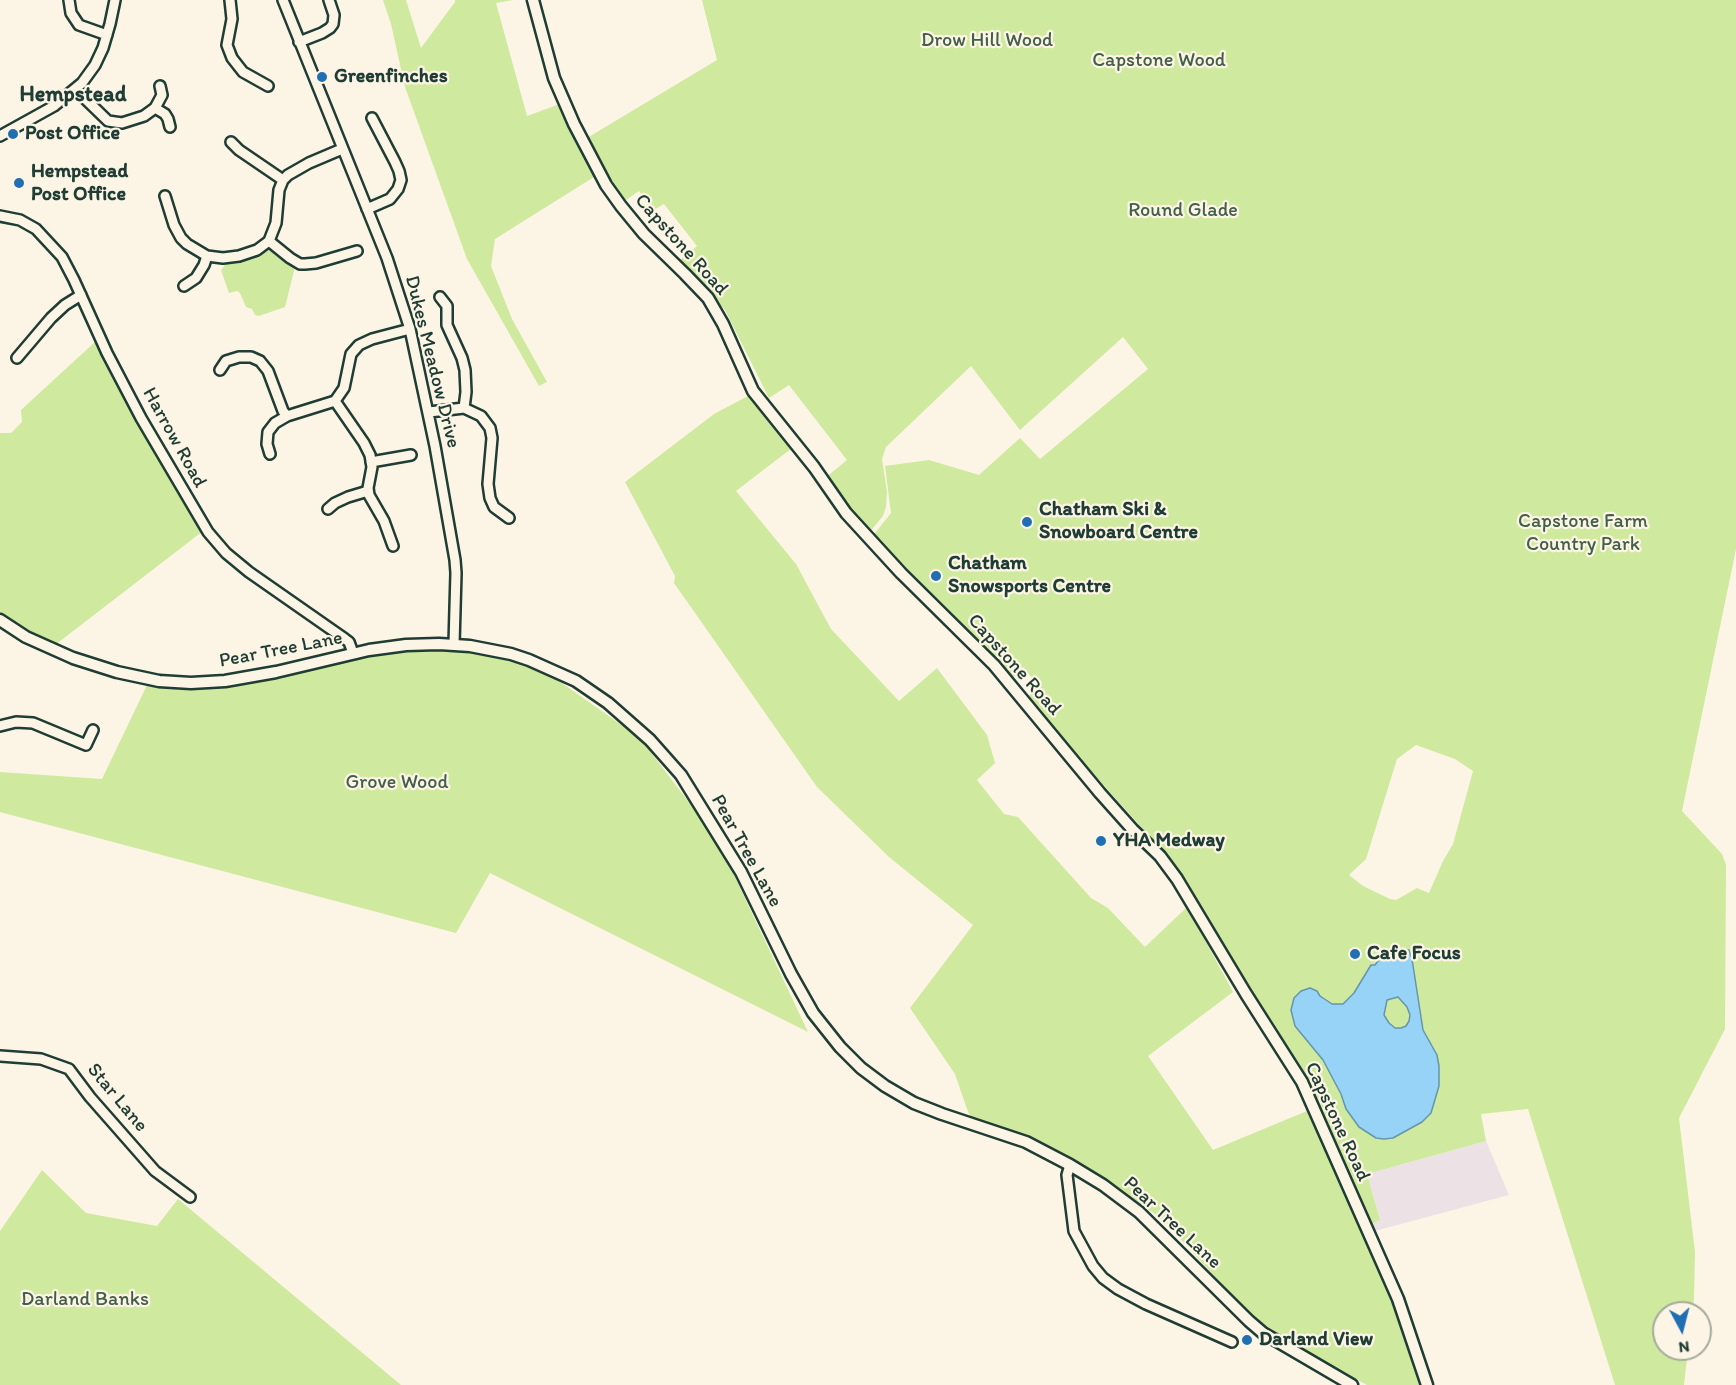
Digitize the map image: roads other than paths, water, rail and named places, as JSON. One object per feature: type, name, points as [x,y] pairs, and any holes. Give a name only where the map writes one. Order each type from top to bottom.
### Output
[{"type":"street","points":[[69,0],[71,13],[79,25],[107,35]]},
{"type":"street","points":[[0,136],[54,106],[75,89],[95,65],[107,35],[115,0]]},
{"type":"street","points":[[230,0],[232,19],[227,45],[232,58],[243,72],[268,86]]},
{"type":"street","name":"Dukes Meadow Drive","points":[[283,0],[387,258],[410,329],[429,412],[455,560],[454,644]]},
{"type":"street","points":[[299,42],[330,28],[334,19],[329,0]]},
{"type":"street","name":"Capstone Road","points":[[533,0],[554,78],[574,124],[606,185],[644,234],[708,298],[723,324],[753,391],[800,449],[846,513],[901,573],[994,665],[1100,793],[1160,856],[1177,879],[1302,1082],[1398,1299],[1427,1385]]},
{"type":"street","points":[[75,89],[104,118],[111,122],[122,123],[137,119],[156,108],[162,95],[160,86]]},
{"type":"street","points":[[156,108],[165,114],[170,127]]},
{"type":"street","points":[[367,209],[390,199],[398,189],[400,180],[395,162],[372,118]]},
{"type":"street","points":[[231,142],[283,180]]},
{"type":"street","points":[[165,196],[174,225],[181,238],[194,249],[207,256],[223,258],[239,256],[257,250],[269,242],[276,223],[278,197],[283,180],[293,171],[342,149]]},
{"type":"street","name":"Harrow Road","points":[[0,216],[20,220],[36,229],[62,257],[107,353],[141,418],[208,532],[226,553],[249,572],[349,642],[353,653]]},
{"type":"street","points":[[269,242],[296,261],[305,264],[357,251]]},
{"type":"street","points":[[183,286],[196,278],[207,256]]},
{"type":"street","points":[[17,358],[51,318],[81,295]]},
{"type":"street","points":[[440,297],[447,306],[447,325],[465,370],[464,408]]},
{"type":"street","points":[[447,306],[459,304]]},
{"type":"street","points":[[270,454],[267,444],[268,432],[275,423],[287,416],[335,401],[344,388],[348,360],[354,349],[372,339],[410,329]]},
{"type":"street","points":[[220,370],[226,360],[239,357],[251,357],[260,361],[268,371],[279,402],[287,416]]},
{"type":"street","points":[[335,401],[367,449],[371,462],[368,491],[384,521],[393,546]]},
{"type":"street","points":[[429,412],[464,408],[481,416],[490,428],[492,438],[489,493],[494,507],[508,518]]},
{"type":"street","points":[[371,462],[411,455]]},
{"type":"street","points":[[328,509],[342,500],[368,491]]},
{"type":"street","name":"Pear Tree Lane","points":[[0,620],[26,637],[73,658],[132,676],[167,682],[225,681],[276,672],[353,653],[406,645],[454,644],[512,654],[576,681],[608,703],[650,740],[681,775],[735,863],[813,1013],[829,1035],[861,1068],[914,1103],[1026,1142],[1102,1185],[1139,1212],[1263,1333],[1352,1385]]},
{"type":"street","points":[[0,725],[33,723],[86,745],[93,730]]},
{"type":"street","name":"Star Lane","points":[[0,1056],[41,1059],[69,1069],[90,1097],[155,1171],[190,1197]]},
{"type":"street","points":[[1070,1165],[1068,1175],[1074,1231],[1093,1266],[1103,1278],[1146,1304],[1232,1341]]},
{"type":"water","points":[[1409,950],[1423,1030],[1437,1055],[1439,1086],[1431,1113],[1422,1122],[1393,1138],[1384,1139],[1376,1138],[1359,1127],[1346,1109],[1341,1094],[1323,1060],[1295,1026],[1291,1010],[1294,998],[1301,991],[1310,988],[1332,1004],[1343,1004],[1354,993],[1371,965],[1375,965],[1381,957],[1392,951]],"holes":[[[1398,997],[1407,1007],[1410,1015],[1409,1021],[1401,1028],[1395,1028],[1384,1015],[1387,1000]]]},
{"type":"place","name":"Greenfinches","points":[[322,77]]},
{"type":"place","name":"Post Office","points":[[13,134]]},
{"type":"place","name":"Hempstead Post Office","points":[[19,183]]},
{"type":"place","name":"Chatham Ski & Snowboard Centre","points":[[1027,522]]},
{"type":"place","name":"Chatham Snowsports Centre","points":[[936,576]]},
{"type":"place","name":"YHA Medway","points":[[1101,841]]},
{"type":"place","name":"Cafe Focus","points":[[1355,954]]},
{"type":"place","name":"Darland View","points":[[1247,1340]]},
{"type":"district","name":"Hempstead","points":[[73,95]]},
{"type":"park label","name":"Drow Hill Wood","points":[[987,41]]},
{"type":"park label","name":"Capstone Wood","points":[[1159,61]]},
{"type":"park label","name":"Round Glade","points":[[1183,211]]},
{"type":"park label","name":"Capstone Farm Country Park","points":[[1583,534]]},
{"type":"park label","name":"Grove Wood","points":[[397,783]]},
{"type":"park label","name":"Darland Banks","points":[[85,1300]]}]
